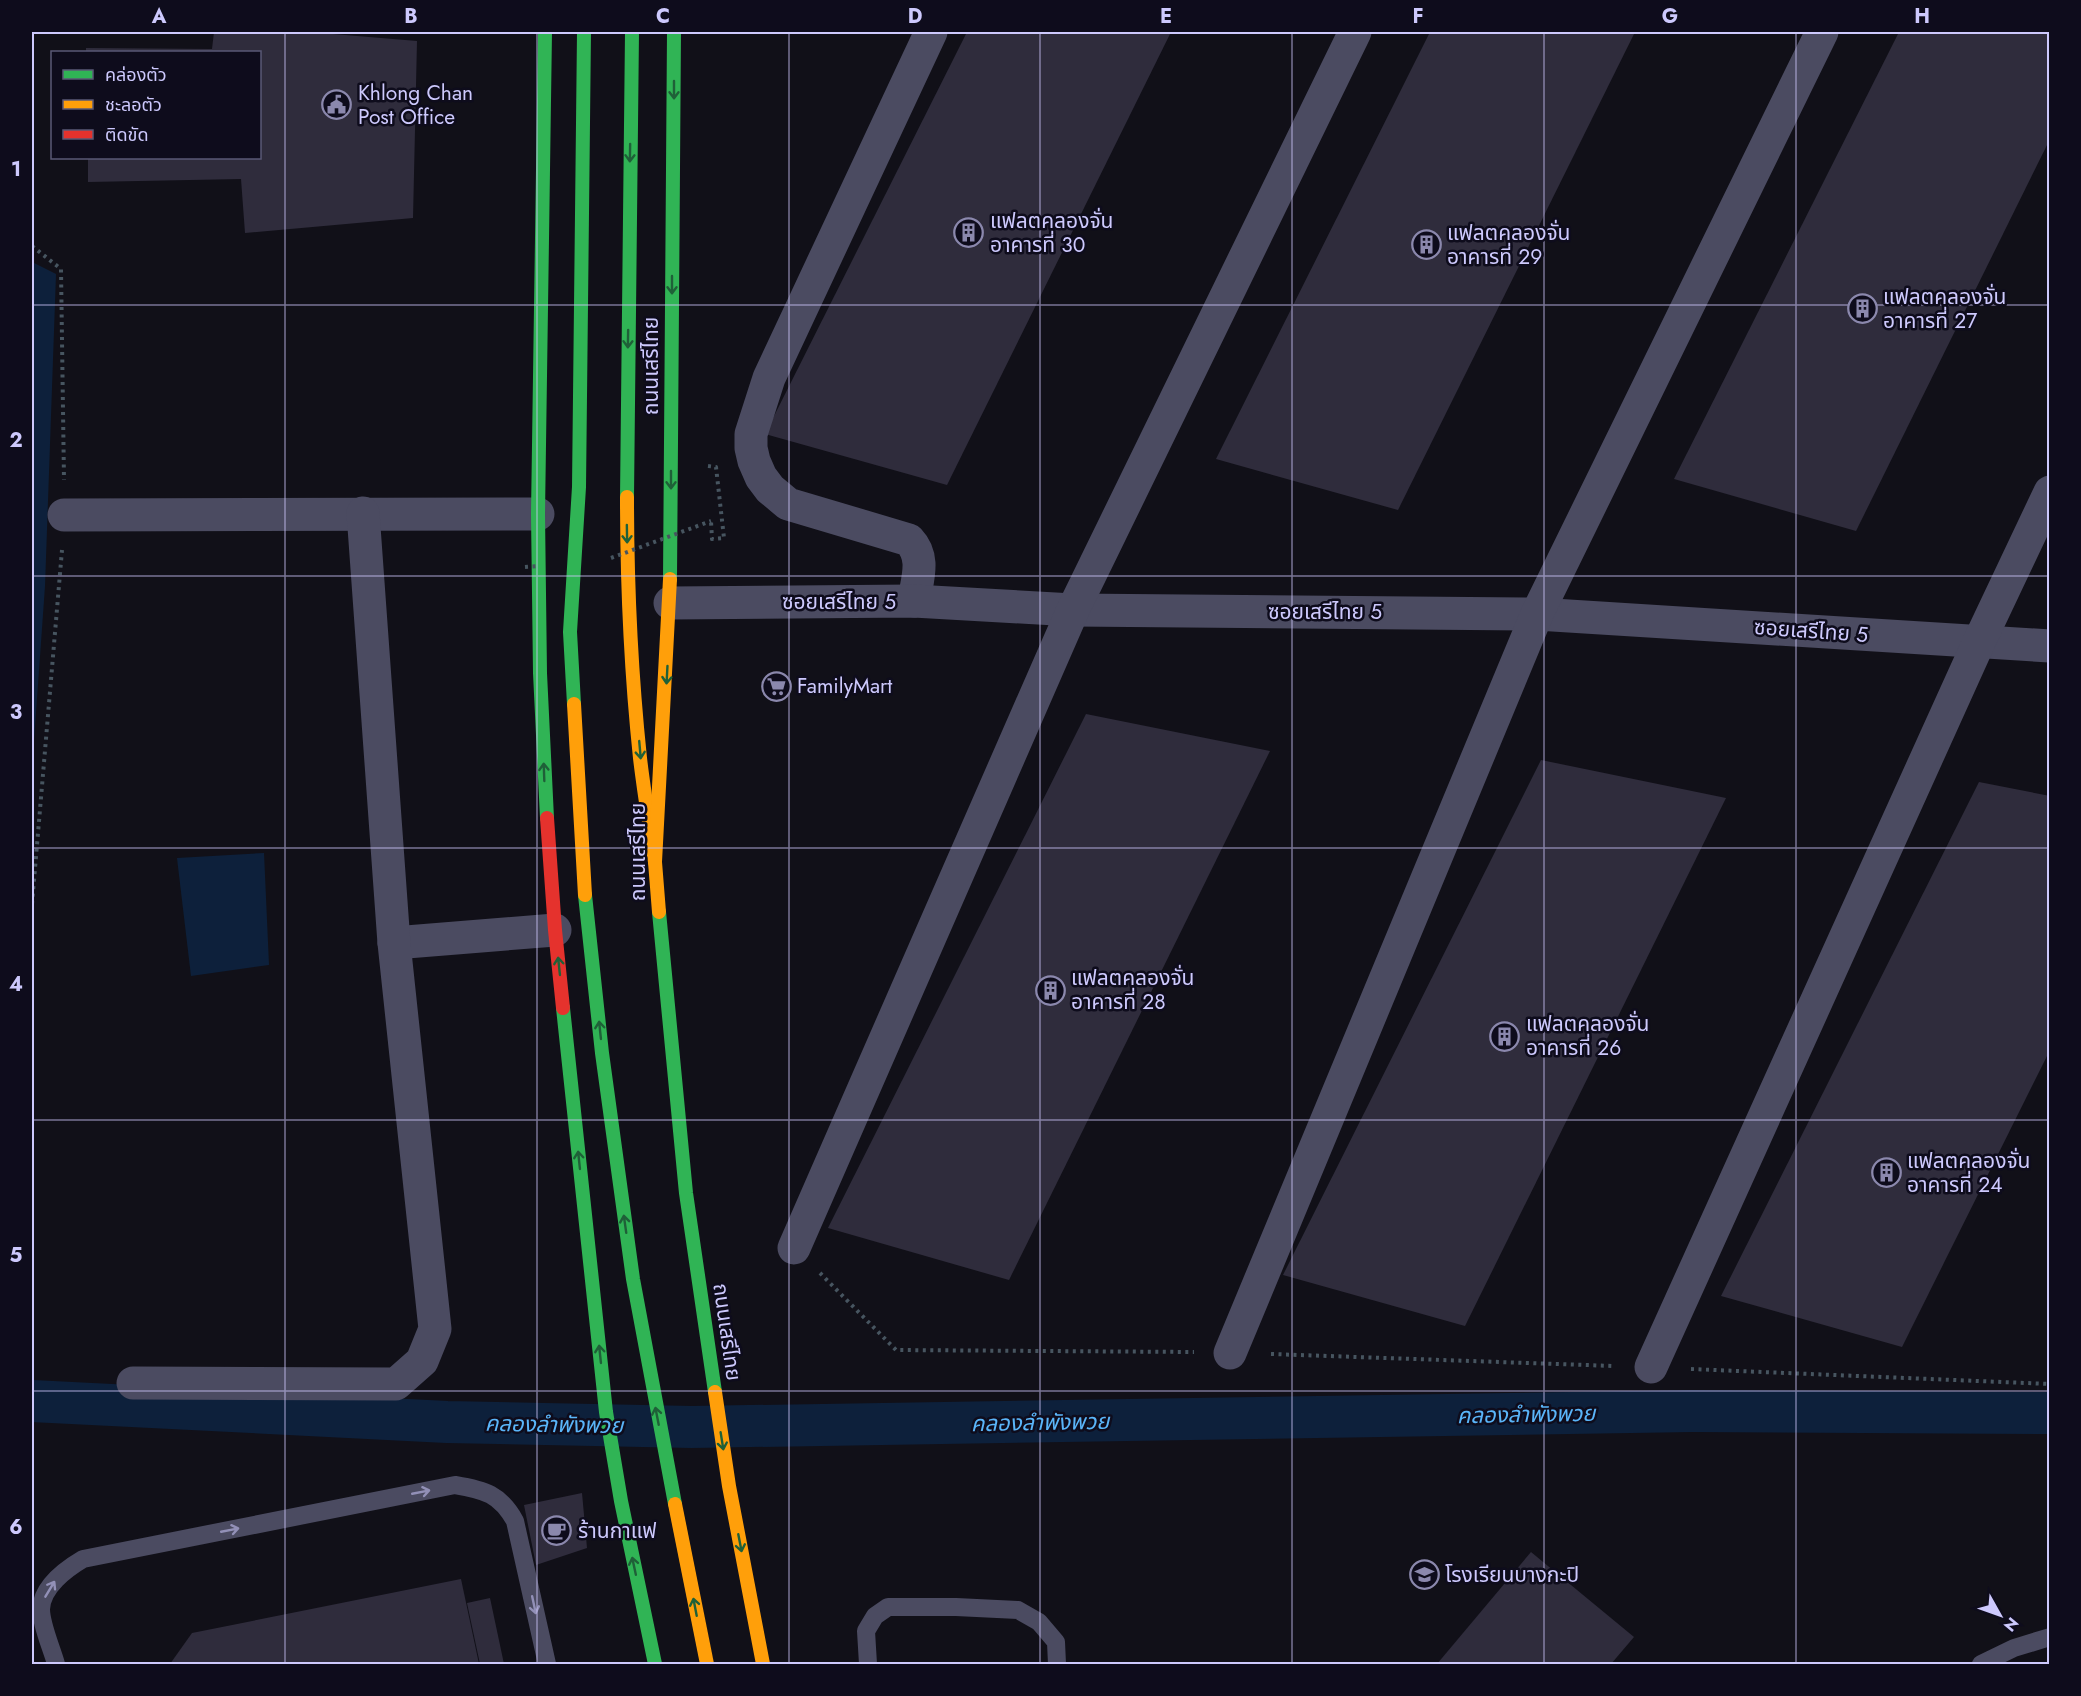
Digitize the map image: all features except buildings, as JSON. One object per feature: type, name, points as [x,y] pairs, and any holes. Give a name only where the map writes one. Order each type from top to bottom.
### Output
[{"type":"main road","points":[[545,32],[538,514],[540,673],[546,808],[555,930],[606,1412],[621,1501],[655,1665]]},
{"type":"main road","points":[[584,32],[579,487],[570,632],[585,899],[602,1053],[633,1280],[707,1665]]},
{"type":"main road","points":[[632,32],[627,545],[632,657],[640,758],[655,862]]},
{"type":"main road","name":"ถนนเสรีไทย","points":[[674,32],[670,603],[655,862],[686,1192],[729,1486],[763,1665]]},
{"type":"street","points":[[914,602],[920,559],[918,549],[909,540],[788,504],[770,489],[761,477],[751,448],[752,434],[769,378],[931,32]]},
{"type":"street","points":[[794,1248],[1073,610],[1355,32]]},
{"type":"street","points":[[1230,1353],[1537,614],[1822,32]]},
{"type":"street","points":[[1651,1368],[2049,492]]},
{"type":"street","points":[[133,1383],[396,1384],[422,1360],[435,1329],[394,943],[363,513]]},
{"type":"street","points":[[64,514],[538,514]]},
{"type":"street","name":"ซอยเสรีไทย 5","points":[[670,603],[914,602],[1073,610],[1537,614],[2049,646]]},
{"type":"street","points":[[394,943],[555,930]]},
{"type":"lane","points":[[56,1665],[41,1607],[47,1592],[56,1580],[67,1568],[83,1559],[455,1485],[475,1488],[492,1494],[507,1506],[515,1521],[547,1665]]},
{"type":"lane","points":[[868,1665],[866,1631],[875,1616],[882,1611],[888,1607],[956,1606],[1018,1610],[1039,1622],[1056,1642],[1057,1665]]},
{"type":"lane","points":[[1981,1665],[2014,1648],[2049,1637]]},
{"type":"path","points":[[32,246],[61,269],[64,514],[32,904]]},
{"type":"path","points":[[605,560],[711,521],[712,539],[724,538],[716,467]]},
{"type":"path","points":[[525,567],[548,565]]},
{"type":"path","points":[[794,1248],[896,1350],[1230,1353],[2049,1384]]},
{"type":"water","points":[[32,262],[56,274],[45,586],[32,769]]},
{"type":"water","points":[[264,853],[269,965],[191,976],[177,858]]},
{"type":"waterway","name":"คลองลำพังพวย","points":[[32,1401],[447,1422],[692,1427],[1692,1411],[2050,1413]]},
{"type":"traffic: fast","points":[[545,32],[538,514],[540,673],[547,818]]},
{"type":"traffic: fast","points":[[574,704],[570,632],[579,487],[584,32]]},
{"type":"traffic: fast","points":[[627,497],[632,32]]},
{"type":"traffic: fast","points":[[670,579],[674,32]]},
{"type":"traffic: fast","points":[[585,895],[602,1053],[633,1279],[675,1504]]},
{"type":"traffic: fast","points":[[659,912],[686,1193],[715,1392]]},
{"type":"traffic: fast","points":[[563,1008],[606,1412],[621,1501],[655,1664]]},
{"type":"traffic: slow","points":[[627,497],[634,693],[655,862]]},
{"type":"traffic: slow","points":[[659,912],[655,862],[670,579]]},
{"type":"traffic: slow","points":[[574,704],[585,895]]},
{"type":"traffic: slow","points":[[715,1392],[729,1486],[763,1664]]},
{"type":"traffic: slow","points":[[675,1504],[707,1664]]},
{"type":"traffic: jam","points":[[547,818],[563,1008]]},
{"type":"place","name":"Khlong Chan Post Office","points":[[337,105]]},
{"type":"place","name":"แฟลตคลองจั่น อาคารที่ 30","points":[[969,233]]},
{"type":"place","name":"แฟลตคลองจั่น อาคารที่ 29","points":[[1426,245]]},
{"type":"place","name":"แฟลตคลองจั่น อาคารที่ 27","points":[[1862,309]]},
{"type":"place","name":"FamilyMart","points":[[776,686]]},
{"type":"place","name":"แฟลตคลองจั่น อาคารที่ 28","points":[[1050,990]]},
{"type":"place","name":"แฟลตคลองจั่น อาคารที่ 26","points":[[1505,1036]]},
{"type":"place","name":"แฟลตคลองจั่น อาคารที่ 24","points":[[1886,1173]]},
{"type":"place","name":"ร้านกาแฟ","points":[[557,1531]]},
{"type":"place","name":"โรงเรียนบางกะปิ","points":[[1424,1575]]}]
